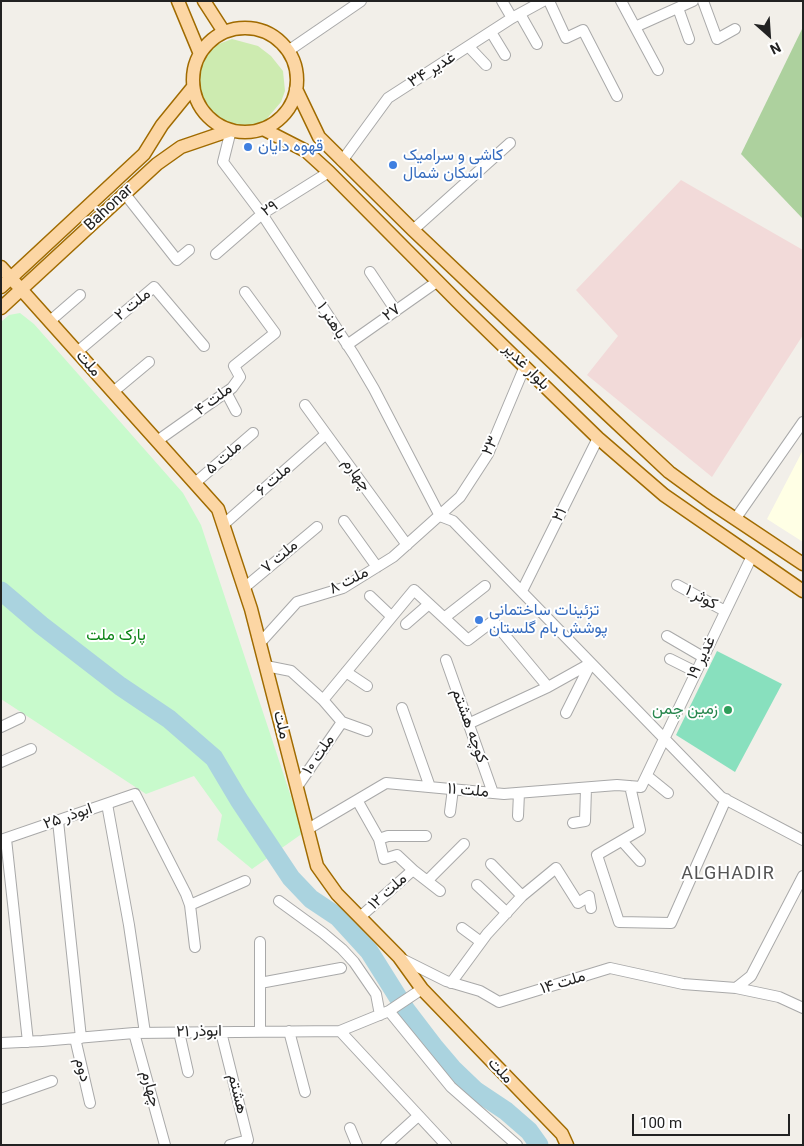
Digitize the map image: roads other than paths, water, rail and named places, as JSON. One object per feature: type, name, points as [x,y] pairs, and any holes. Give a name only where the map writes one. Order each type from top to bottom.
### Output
[{"type":"main road","points":[[178,1],[200,54]]},
{"type":"main road","points":[[204,1],[224,32]]},
{"type":"main road","points":[[252,28],[266,32],[278,40],[288,51],[294,63],[297,76],[292,102],[275,123],[263,129],[247,132],[231,130],[217,124],[205,114],[197,101],[193,86],[194,70],[200,54],[210,41],[224,32],[252,28]]},
{"type":"main road","name":"Bahonar","points":[[1,287],[144,154],[162,126],[193,86]]},
{"type":"main road","name":"بلوار غدیر","points":[[296,89],[319,138],[412,230],[669,472],[710,502],[803,564]]},
{"type":"main road","name":"بلوار غدیر","points":[[263,129],[306,150],[598,438],[664,494],[803,591]]},
{"type":"main road","name":"Bahonar","points":[[1,308],[157,164],[181,147],[231,130]]},
{"type":"main road","name":"ملت","points":[[1,267],[218,509],[260,643],[317,866],[338,894],[399,958],[422,989],[562,1134],[568,1145]]},
{"type":"street","points":[[288,51],[361,1]]},
{"type":"street","points":[[502,1],[516,16],[536,44]]},
{"type":"street","name":"۳۴ غدیر","points":[[342,161],[388,98],[516,16],[543,1]]},
{"type":"street","points":[[549,1],[566,38],[583,30],[616,96]]},
{"type":"street","points":[[621,1],[658,70]]},
{"type":"street","points":[[635,27],[693,1]]},
{"type":"street","points":[[703,1],[717,39],[735,29]]},
{"type":"street","points":[[678,8],[689,39]]},
{"type":"street","points":[[491,32],[505,55]]},
{"type":"street","points":[[469,47],[486,65]]},
{"type":"street","name":"باهنر ۱","points":[[231,130],[223,162],[262,214],[347,345],[374,390],[440,516]]},
{"type":"street","points":[[412,230],[510,143]]},
{"type":"street","name":"۲۹","points":[[216,254],[262,214],[329,172]]},
{"type":"street","points":[[125,194],[178,260],[189,250]]},
{"type":"street","points":[[370,272],[396,311]]},
{"type":"street","name":"۲۷","points":[[347,345],[438,281]]},
{"type":"street","name":"۲ ملت","points":[[77,352],[154,287],[204,346]]},
{"type":"street","name":"۴ ملت","points":[[157,441],[232,388],[240,377],[234,366],[275,333],[245,292]]},
{"type":"street","points":[[50,321],[80,295]]},
{"type":"street","points":[[113,392],[149,362]]},
{"type":"street","name":"۲۳","points":[[440,516],[460,497],[488,454],[525,366]]},
{"type":"street","points":[[226,392],[236,411]]},
{"type":"street","name":"چهارم","points":[[305,405],[407,544]]},
{"type":"street","points":[[736,518],[803,422]]},
{"type":"street","name":"۵ ملت","points":[[195,483],[253,432]]},
{"type":"street","name":"۶ ملت","points":[[223,525],[326,434]]},
{"type":"street","name":"۲۱","points":[[522,592],[598,438]]},
{"type":"street","points":[[440,516],[453,521],[721,797],[803,840]]},
{"type":"street","name":"۸ ملت","points":[[260,643],[297,602],[343,588],[393,557],[440,516]]},
{"type":"street","points":[[344,521],[376,567]]},
{"type":"street","name":"۷ ملت","points":[[244,588],[317,526]]},
{"type":"street","name":"۱۹ غدیر","points":[[641,787],[752,556]]},
{"type":"street","name":"۱ کوثر","points":[[677,585],[725,611]]},
{"type":"street","points":[[444,618],[485,586]]},
{"type":"street","points":[[323,700],[414,590],[468,640],[494,621],[548,687]]},
{"type":"street","points":[[370,596],[392,616]]},
{"type":"street","points":[[406,624],[429,604]]},
{"type":"street","points":[[667,636],[703,656]]},
{"type":"street","points":[[670,659],[696,672]]},
{"type":"street","name":"کوچه هشتم","points":[[446,660],[493,793]]},
{"type":"street","points":[[468,724],[548,687],[591,662]]},
{"type":"street","points":[[566,713],[591,662]]},
{"type":"street","points":[[266,666],[291,672],[323,700],[342,722],[367,731]]},
{"type":"street","points":[[346,672],[367,686]]},
{"type":"street","points":[[402,708],[430,787]]},
{"type":"street","points":[[1,727],[20,718]]},
{"type":"street","name":"ملت ۱۰","points":[[297,788],[342,722]]},
{"type":"street","points":[[1,762],[31,749]]},
{"type":"street","points":[[646,776],[668,792]]},
{"type":"street","name":"۱۱ ملت","points":[[308,829],[386,783],[493,793],[641,787]]},
{"type":"street","points":[[630,786],[640,830],[598,854],[619,922],[671,923],[726,800]]},
{"type":"street","points":[[573,823],[585,821],[586,788]]},
{"type":"street","points":[[450,812],[453,789]]},
{"type":"street","points":[[518,816],[519,793]]},
{"type":"street","name":"ابوذر ۲۵","points":[[3,840],[135,794],[190,905]]},
{"type":"street","points":[[357,800],[379,840],[384,859],[397,855],[413,870]]},
{"type":"street","points":[[106,804],[129,924],[146,1033]]},
{"type":"street","name":"دوم","points":[[58,820],[75,972],[78,1038],[90,1102]]},
{"type":"street","points":[[379,840],[388,836],[426,836]]},
{"type":"street","points":[[3,840],[28,1042]]},
{"type":"street","points":[[622,841],[640,860]]},
{"type":"street","points":[[427,881],[464,844]]},
{"type":"street","points":[[491,864],[522,896]]},
{"type":"street","points":[[451,982],[506,913],[522,896],[556,868],[578,903],[589,896],[591,908]]},
{"type":"street","name":"۱۲ ملت","points":[[360,917],[413,870],[440,891]]},
{"type":"street","points":[[736,988],[751,976],[803,876]]},
{"type":"street","points":[[195,947],[190,905],[245,881]]},
{"type":"street","points":[[477,885],[506,913]]},
{"type":"street","points":[[279,901],[342,949],[354,962],[387,1012],[451,1087],[517,1145]]},
{"type":"street","points":[[462,928],[481,942]]},
{"type":"street","points":[[260,942],[260,1031]]},
{"type":"street","name":"۱۴ ملت","points":[[399,958],[451,982],[480,991],[499,1002],[610,968],[683,984],[736,988],[779,997],[803,1008]]},
{"type":"street","points":[[260,982],[341,968]]},
{"type":"street","name":"۲۱ ابوذر","points":[[1,1043],[134,1033],[340,1031],[387,1012],[422,989]]},
{"type":"street","points":[[290,1031],[304,1092]]},
{"type":"street","points":[[340,1031],[446,1145]]},
{"type":"street","points":[[179,1032],[188,1072]]},
{"type":"street","name":"هشتم","points":[[222,1032],[249,1142],[230,1145]]},
{"type":"street","name":"چهارم","points":[[134,1033],[165,1145]]},
{"type":"street","points":[[1,1100],[52,1082]]},
{"type":"street","points":[[386,1145],[418,1116]]},
{"type":"street","points":[[350,1128],[357,1145]]},
{"type":"waterway","points":[[1,591],[41,625],[120,686],[169,719],[214,758],[239,800],[291,878],[311,899],[338,917],[369,951],[406,1010],[452,1068],[476,1091],[506,1111],[529,1131],[539,1145]]},
{"type":"place","name":"قهوه دایان","points":[[248,147]]},
{"type":"place","name":"کاشی و سرامیک اسکان شمال","points":[[393,165]]},
{"type":"place","name":"تزئینات ساختمانی پوشش بام گلستان","points":[[479,620]]},
{"type":"place","name":"زمین چمن","points":[[728,710]]},
{"type":"district","name":"ALGHADIR","points":[[728,874]]},
{"type":"park label","name":"پارک ملت","points":[[116,636]]}]
